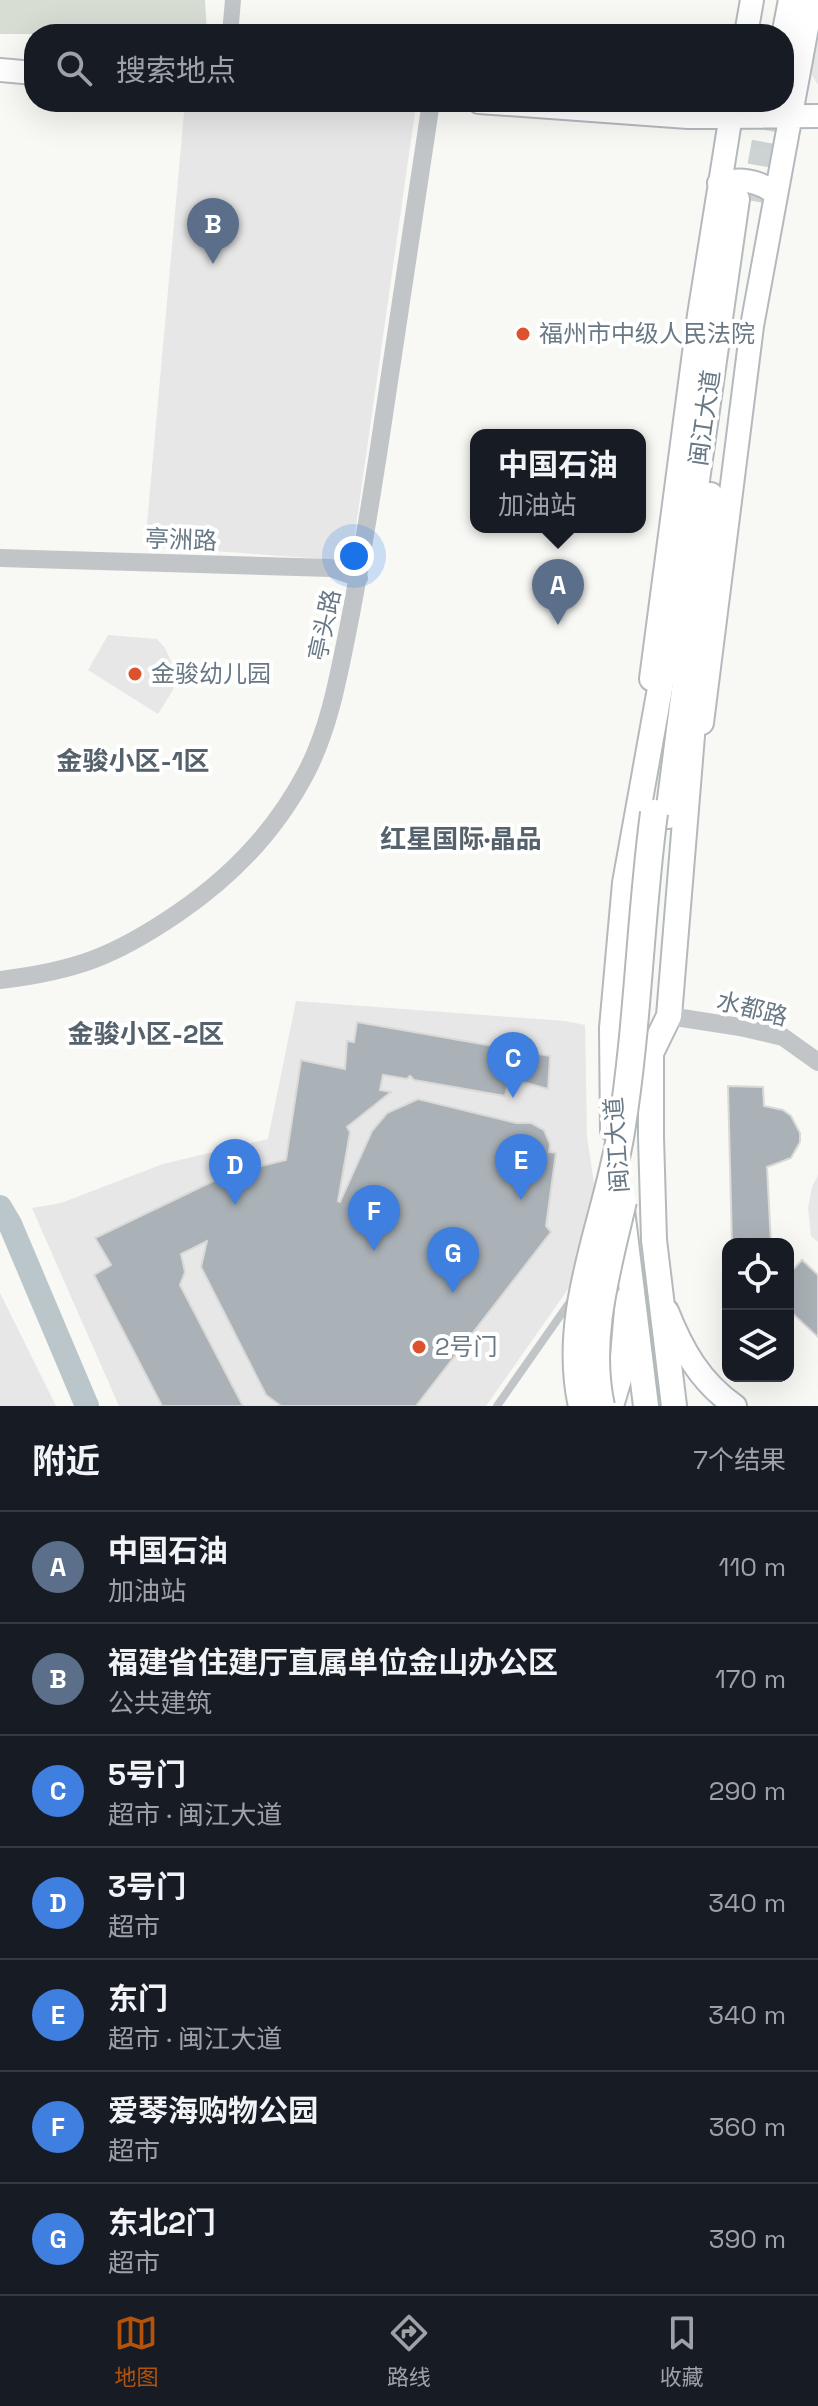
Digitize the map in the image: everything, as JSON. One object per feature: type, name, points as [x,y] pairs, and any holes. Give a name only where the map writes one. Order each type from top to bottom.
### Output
[{"type":"highway","points":[[582,1406],[577,1335],[585,1281],[621,1134],[702,495]]},
{"type":"highway","points":[[601,1406],[596,1339],[604,1285],[636,1138],[646,1064],[662,814]]},
{"type":"main road","points":[[748,24],[752,0]]},
{"type":"main road","points":[[770,24],[774,0]]},
{"type":"main road","points":[[786,24],[791,0]]},
{"type":"main road","points":[[794,52],[812,0]]},
{"type":"main road","points":[[0,70],[24,72]]},
{"type":"main road","points":[[618,112],[688,117],[716,112]]},
{"type":"main road","points":[[681,895],[752,326],[746,194],[732,112]]},
{"type":"main road","points":[[756,112],[818,116]]},
{"type":"main road","points":[[625,883],[746,194],[789,112]]},
{"type":"main road","name":"闽江大道","points":[[646,1406],[613,1137],[612,1028],[625,883],[702,495],[746,194]]},
{"type":"main road","name":"闽江大道","points":[[674,1406],[653,1205],[651,1053],[669,1016],[681,895],[702,495]]},
{"type":"main road","points":[[612,1406],[620,1379],[630,1265]]},
{"type":"main road","points":[[660,1295],[684,1352],[700,1375],[735,1406]]},
{"type":"street","points":[[231,24],[233,0]]},
{"type":"street","name":"亭头路","points":[[0,980],[93,962],[120,950],[207,893],[253,850],[293,795],[320,741],[334,699],[359,578],[429,112]]},
{"type":"street","name":"亭洲路","points":[[0,558],[331,568],[359,578]]},
{"type":"street","name":"水都路","points":[[669,1016],[783,1037],[818,1062]]},
{"type":"lane","points":[[497,1406],[585,1279],[623,1217]]},
{"type":"shaded area","points":[[0,0],[205,0],[206,24],[24,24],[24,34],[0,34]]},
{"type":"shaded area","points":[[818,17],[818,85],[808,68]]},
{"type":"shaded area","points":[[184,112],[415,112],[351,561],[145,546]]},
{"type":"shaded area","name":"金骏幼儿园","points":[[108,635],[157,639],[165,648],[175,678],[173,690],[158,714],[88,670]]},
{"type":"shaded area","points":[[296,1001],[585,1025],[587,1137],[597,1203],[573,1282],[486,1406],[119,1406],[32,1208],[61,1203],[163,1164],[268,1139]]},
{"type":"shaded area","points":[[818,1175],[818,1242],[811,1236],[808,1208]]},
{"type":"shaded area","points":[[0,1293],[56,1406],[0,1406]]},
{"type":"building","points":[[357,1022],[550,1056],[548,1089],[509,1078],[505,1096],[414,1080],[410,1076],[407,1079],[383,1075],[380,1090],[391,1092],[347,1127],[350,1132],[338,1201],[372,1131],[387,1113],[418,1099],[516,1123],[531,1123],[544,1130],[550,1144],[549,1152],[556,1153],[546,1226],[551,1232],[416,1406],[281,1406],[266,1395],[201,1267],[207,1241],[181,1254],[185,1272],[180,1285],[243,1406],[162,1406],[94,1275],[111,1265],[95,1238],[228,1174],[286,1160],[301,1060],[345,1069],[347,1041],[354,1042]]},
{"type":"building","points":[[728,1086],[763,1087],[764,1106],[783,1110],[791,1116],[800,1133],[800,1142],[791,1158],[767,1167],[771,1238],[732,1238]]},
{"type":"building","points":[[802,1260],[818,1275],[818,1337],[794,1315],[794,1269]]},
{"type":"waterway","points":[[0,1207],[87,1406]]},
{"type":"tunnel","points":[[753,201],[769,112]]},
{"type":"place","name":"福建省住建厅直属单位金山办公区","points":[[213,264]]},
{"type":"place","name":"福州市中级人民法院","points":[[523,334]]},
{"type":"place","name":"中国石油","points":[[558,625]]},
{"type":"place","name":"金骏幼儿园","points":[[135,674]]},
{"type":"place","name":"5号门","points":[[513,1098]]},
{"type":"place","name":"东门","points":[[521,1200]]},
{"type":"place","name":"3号门","points":[[235,1205]]},
{"type":"place","name":"爱琴海购物公园","points":[[374,1251]]},
{"type":"place","name":"东北2门","points":[[453,1293]]},
{"type":"place","name":"2号门","points":[[419,1347]]},
{"type":"district","name":"金骏小区-1区","points":[[133,761]]},
{"type":"district","name":"红星国际·晶品","points":[[461,839]]},
{"type":"district","name":"金骏小区-2区","points":[[146,1034]]}]
